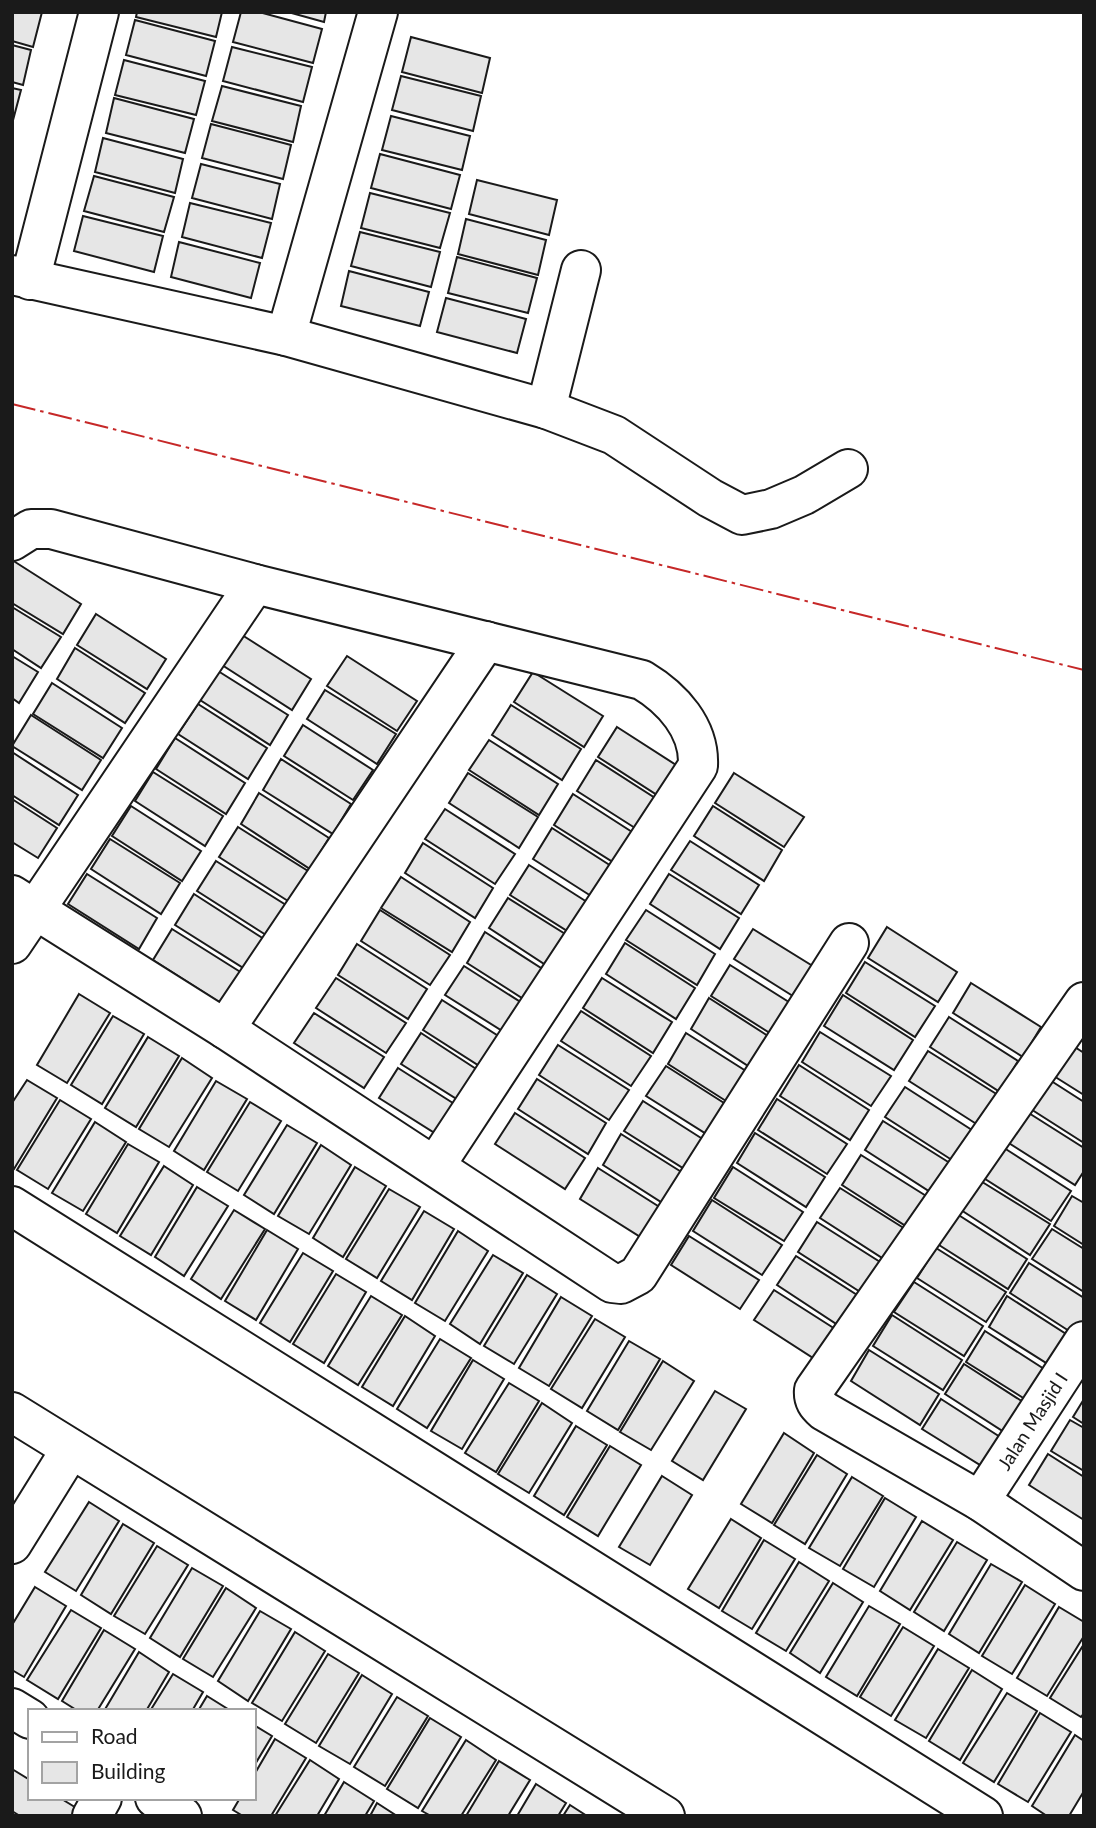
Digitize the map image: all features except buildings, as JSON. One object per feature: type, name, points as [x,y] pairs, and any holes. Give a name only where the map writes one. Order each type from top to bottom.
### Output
[{"type":"street","points":[[99,12],[21,277],[286,336],[545,409],[614,435],[710,498],[742,514],[771,509],[793,500],[848,469]]},
{"type":"street","points":[[286,336],[378,12]]},
{"type":"street","points":[[545,409],[581,270]]},
{"type":"street","points":[[12,541],[31,529],[51,529],[642,680],[672,701],[696,738],[698,766],[435,1166]]},
{"type":"street","points":[[12,944],[24,903],[255,583]]},
{"type":"street","points":[[225,1029],[486,641]]},
{"type":"street","points":[[24,903],[225,1029],[612,1283],[621,1284],[638,1275],[849,943]]},
{"type":"street","points":[[1084,1002],[814,1390],[817,1405],[824,1411],[980,1501],[1084,1571]]},
{"type":"street","points":[[12,1206],[983,1816]]},
{"type":"street","name":"Jalan Masjid I","points":[[980,1501],[1084,1340]]},
{"type":"street","points":[[12,1412],[665,1816]]},
{"type":"street","points":[[12,1544],[71,1449]]},
{"type":"street","points":[[12,1708],[28,1718]]},
{"type":"street","points":[[92,1816],[101,1800]]},
{"type":"street","points":[[158,1800],[182,1816]]},
{"type":"power","points":[[12,404],[1084,670]]}]
